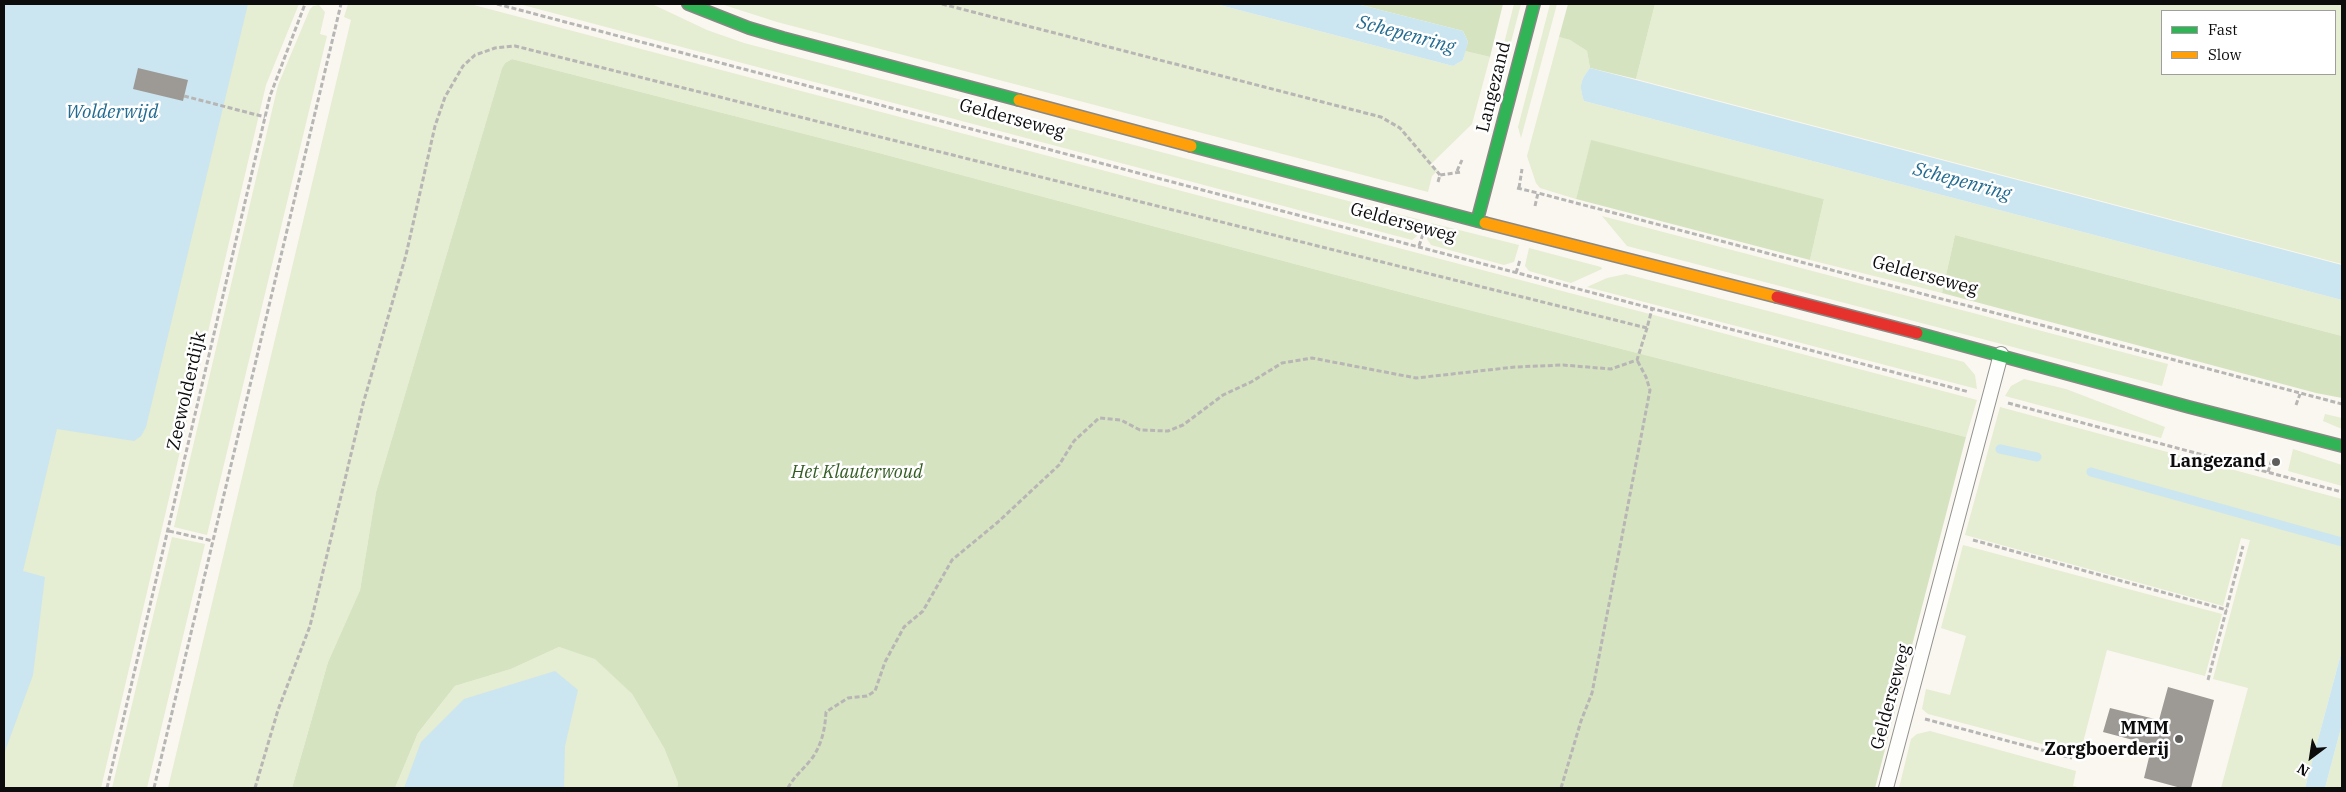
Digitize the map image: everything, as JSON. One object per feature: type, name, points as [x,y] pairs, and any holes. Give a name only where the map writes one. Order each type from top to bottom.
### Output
[{"type":"street","name":"Gelderseweg","points":[[688,4],[774,36],[1477,221],[1527,232],[2001,354],[2189,407],[2342,446]]},
{"type":"street","name":"Langezand","points":[[1488,180],[1534,4]]},
{"type":"street","name":"Gelderseweg","points":[[1477,221],[1488,180]]},
{"type":"lane","name":"Gelderseweg","points":[[1886,788],[2001,354]]},
{"type":"path","name":"Zeewolderdijk","points":[[107,788],[265,117],[279,68],[305,4]]},
{"type":"path","points":[[154,788],[341,4]]},
{"type":"path","name":"Gelderseweg","points":[[497,4],[1652,309],[1648,328]]},
{"type":"path","points":[[942,4],[1381,117],[1400,128],[1440,175]]},
{"type":"path","points":[[255,788],[278,710],[310,626],[363,404],[406,254],[435,126],[445,97],[463,66],[475,55],[495,48],[516,46],[1648,328],[1637,360],[1650,390],[1592,693],[1581,721],[1561,788]]},
{"type":"path","points":[[184,96],[265,117]]},
{"type":"path","name":"Gelderseweg","points":[[1516,273],[1538,193],[2342,404]]},
{"type":"path","points":[[788,788],[800,770],[812,759],[819,745],[825,729],[826,712],[848,698],[867,696],[875,691],[885,662],[904,627],[923,611],[952,560],[998,522],[1059,465],[1074,441],[1098,418],[1121,420],[1140,430],[1168,431],[1184,425],[1223,395],[1251,382],[1282,362],[1312,358],[1416,378],[1515,367],[1563,365],[1611,369],[1637,360]]},
{"type":"path","points":[[2296,406],[2300,394]]},
{"type":"path","points":[[2268,472],[2272,459]]},
{"type":"path","points":[[169,531],[213,541]]},
{"type":"path","points":[[1953,534],[2227,610]]},
{"type":"path","points":[[2208,680],[2243,546]]},
{"type":"path","points":[[1905,713],[2072,758]]},
{"type":"green space","name":"Wolderwijd","points":[[4,4],[299,4],[266,85],[101,788],[4,788]]},
{"type":"green space","points":[[348,4],[470,4],[1977,400],[1966,437],[1430,300],[879,153],[512,59],[505,63],[502,68],[376,492],[360,590],[328,662],[292,788],[168,788],[351,20],[344,17]]},
{"type":"green space","points":[[519,4],[652,4],[707,30],[744,43],[1421,220],[1417,236],[1412,240]]},
{"type":"green space","points":[[721,4],[1216,4],[1453,66],[1463,60],[1465,51],[1490,57],[1472,124],[1430,165],[1438,170],[1432,176],[1428,192],[777,22]]},
{"type":"green space","points":[[1357,4],[1503,4],[1490,57],[1465,51],[1468,42],[1463,31]]},
{"type":"green space","points":[[1514,4],[1521,4],[1491,118],[1483,127]]},
{"type":"green space","points":[[1550,4],[1557,4],[1521,138],[1518,127]]},
{"type":"green space","points":[[1568,4],[1655,4],[1636,79],[1590,68],[1587,51],[1570,40],[1559,37]]},
{"type":"green space","points":[[1655,4],[2342,4],[2342,264],[1636,79]]},
{"type":"green space","points":[[319,5],[325,12],[320,34],[327,36],[207,535],[174,527],[278,85],[310,9],[313,6]]},
{"type":"green space","points":[[1559,37],[1570,40],[1587,51],[1590,68],[1581,83],[1584,101],[2342,300],[2342,336],[1955,235],[1942,293],[1810,260],[1824,199],[1591,141],[1576,199],[1540,188],[1536,183],[1527,156]]},
{"type":"green space","name":"Het Klauterwoud","points":[[512,59],[879,153],[1430,300],[1966,437],[1875,788],[677,788],[678,783],[664,748],[632,694],[595,659],[559,647],[511,669],[455,686],[418,733],[395,788],[292,788],[328,662],[360,590],[376,492],[502,68],[505,63]]},
{"type":"green space","points":[[1591,140],[1824,199],[1810,260],[1576,199]]},
{"type":"green space","points":[[1602,216],[2168,364],[2162,386],[1627,246]]},
{"type":"green space","points":[[1431,223],[1519,245],[1514,262],[1504,265],[1431,245],[1427,239]]},
{"type":"green space","points":[[1955,235],[2342,336],[2342,398],[2316,393],[1942,293]]},
{"type":"green space","points":[[1529,248],[1601,267],[1602,269],[1571,283],[1529,271],[1525,266]]},
{"type":"green space","points":[[1626,274],[1964,362],[1975,375],[1977,389],[1587,287],[1607,278]]},
{"type":"green space","points":[[2024,379],[2066,389],[2165,427],[2161,438],[2005,396],[2011,386]]},
{"type":"green space","points":[[2000,407],[2342,499],[2342,650],[2305,788],[2221,788],[2248,688],[2213,679],[2250,540],[2241,538],[2223,606],[1965,535]]},
{"type":"green space","points":[[2325,414],[2342,418],[2342,429],[2323,421]]},
{"type":"green space","points":[[2293,449],[2342,465],[2342,486],[2288,471]]},
{"type":"green space","points":[[172,537],[205,544],[147,788],[112,788]]},
{"type":"green space","points":[[1963,545],[2222,614],[2205,676],[2107,650],[2080,754],[1928,714],[1922,709],[1926,689],[1950,695],[1966,636],[1941,628]]},
{"type":"green space","points":[[559,647],[595,658],[632,694],[664,748],[678,783],[677,788],[395,788],[418,733],[455,686],[511,669]]},
{"type":"green space","points":[[2342,724],[2342,788],[2325,788]]},
{"type":"green space","points":[[1930,731],[2076,771],[2073,786],[2082,788],[1899,788],[1911,739],[1917,734]]},
{"type":"water","name":"Wolderwijd","points":[[4,4],[248,4],[146,427],[141,436],[134,441],[57,429],[23,571],[45,577],[33,675],[4,754]]},
{"type":"water","name":"Schepenring","points":[[1216,4],[1357,4],[1463,31],[1468,42],[1463,60],[1453,66]]},
{"type":"water","name":"Schepenring","points":[[1590,68],[2342,265],[2342,300],[1584,101],[1581,83]]},
{"type":"water","points":[[2342,650],[2342,724],[2325,788],[2305,788]]},
{"type":"water","points":[[555,671],[578,690],[565,746],[564,788],[404,788],[421,742],[464,699]]},
{"type":"building","points":[[138,68],[188,80],[183,101],[133,89]]},
{"type":"building","name":"MMM Zorgboerderij","points":[[2168,687],[2214,700],[2191,788],[2181,788],[2144,778],[2152,745],[2103,732],[2110,708],[2159,720]]},
{"type":"waterway","points":[[2000,449],[2037,457]]},
{"type":"waterway","points":[[2091,472],[2342,542]]},
{"type":"traffic: fast","points":[[688,4],[749,28],[783,38],[1019,100]]},
{"type":"traffic: fast","points":[[1477,221],[1534,4]]},
{"type":"traffic: fast","points":[[1191,146],[1485,223]]},
{"type":"traffic: fast","points":[[1917,333],[2189,407],[2342,446]]},
{"type":"traffic: slow","points":[[1019,100],[1191,146]]},
{"type":"traffic: slow","points":[[1485,223],[1777,297]]},
{"type":"traffic: jam","points":[[1777,297],[1917,333]]},
{"type":"place","name":"Langezand","points":[[2276,462]]},
{"type":"place","name":"MMM Zorgboerderij","points":[[2179,739]]}]
